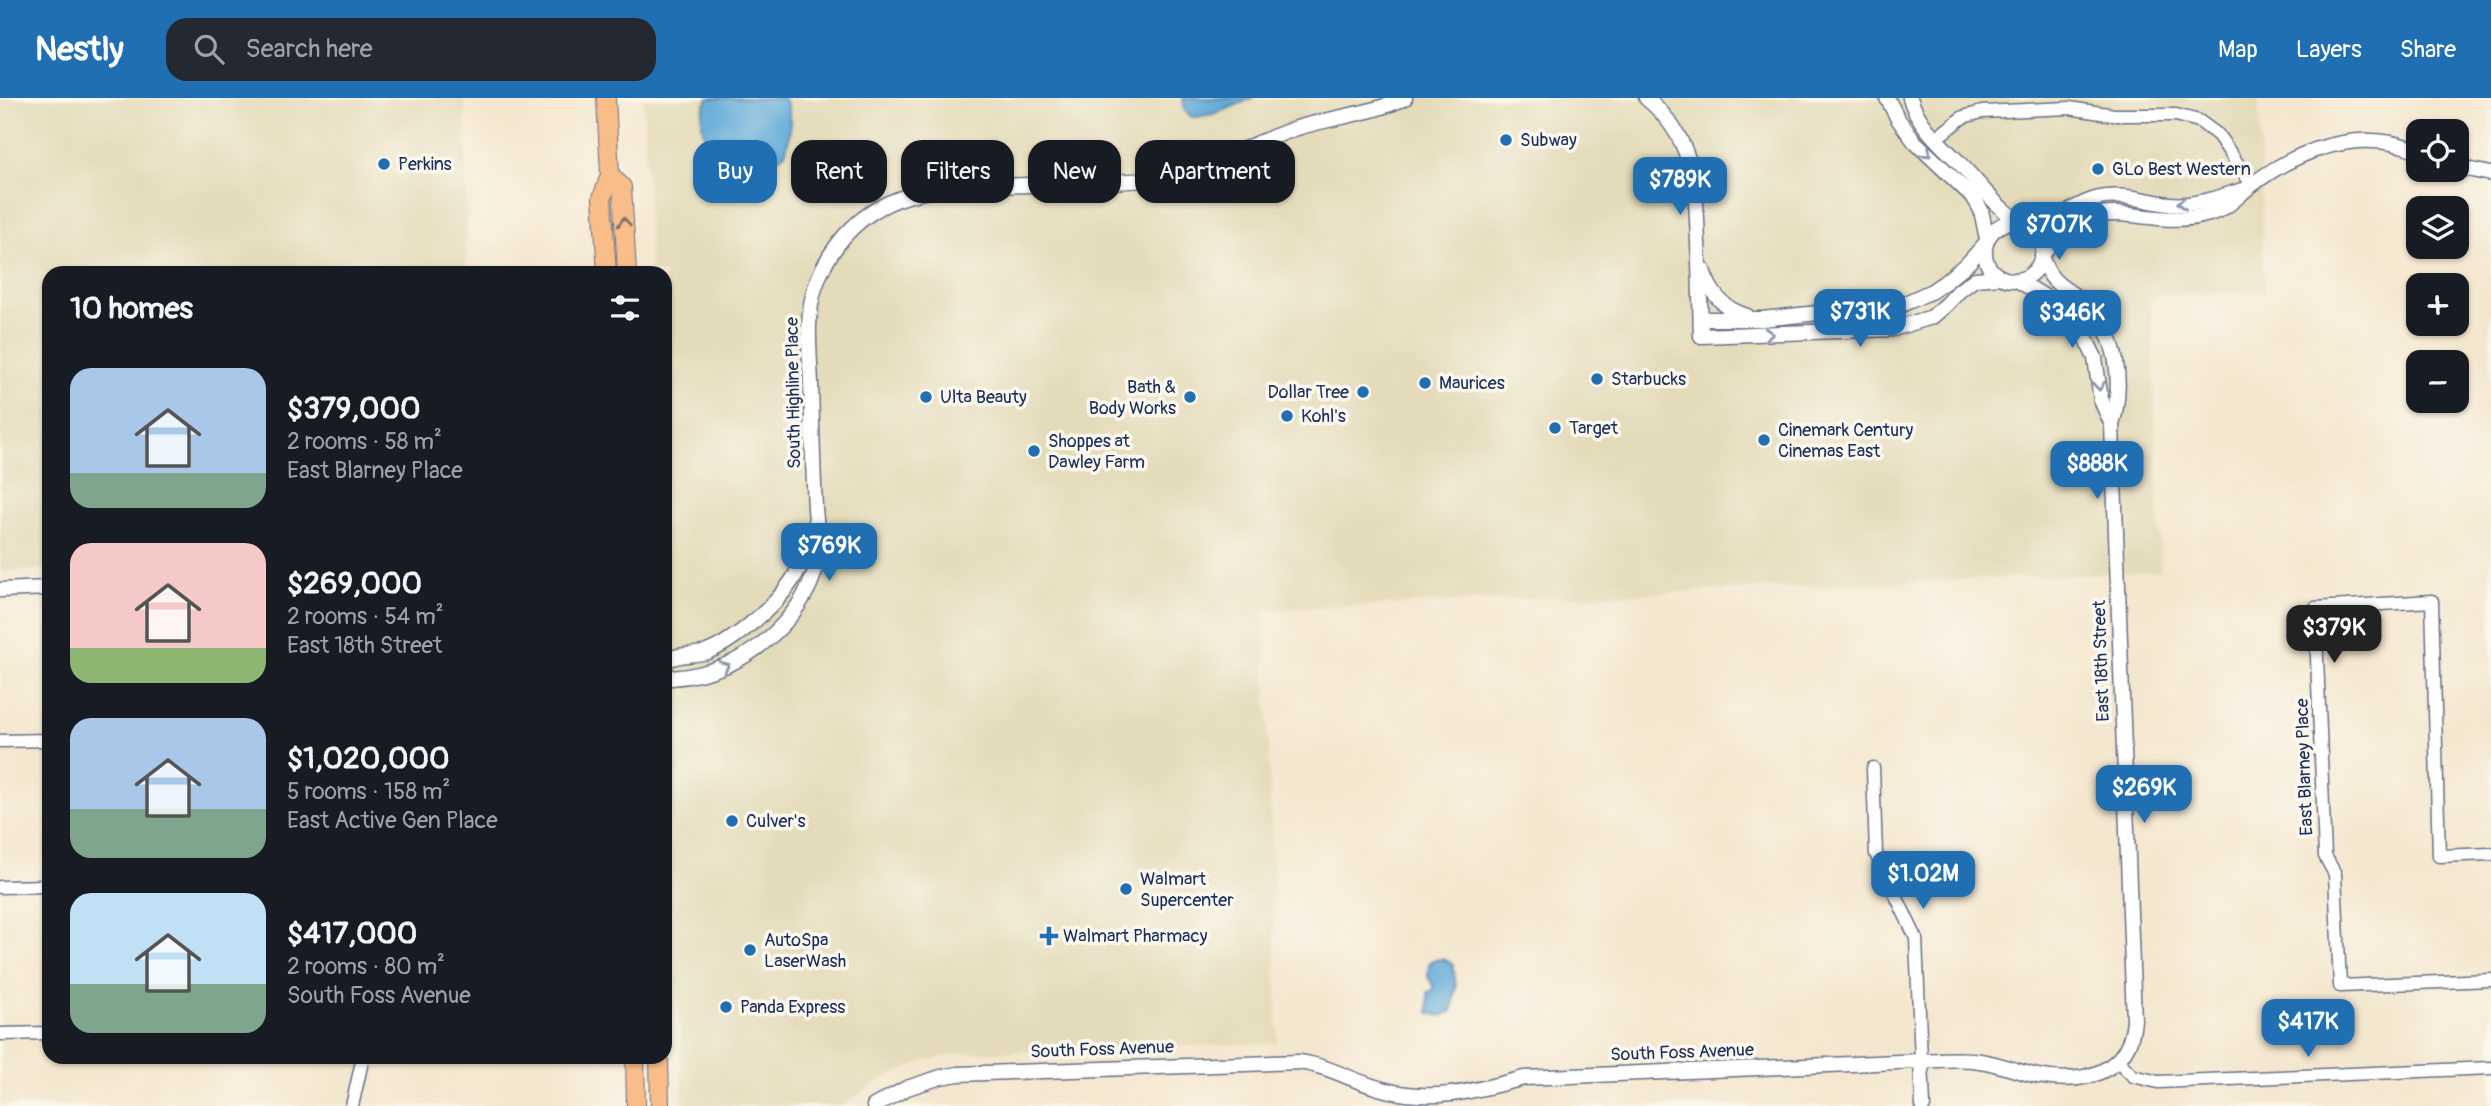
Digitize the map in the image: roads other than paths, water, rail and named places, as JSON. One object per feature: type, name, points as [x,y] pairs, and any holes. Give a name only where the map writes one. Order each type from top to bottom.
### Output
[{"type":"main road","points":[[606,98],[610,175],[602,198],[607,266]]},
{"type":"main road","points":[[610,175],[622,187],[627,266]]},
{"type":"main road","points":[[635,1064],[636,1106]]},
{"type":"main road","points":[[659,1064],[660,1106]]},
{"type":"street","name":"South Highline Place","points":[[672,678],[724,667],[752,652],[777,631],[804,597],[818,562],[819,537],[815,516],[809,344],[811,306],[815,289],[829,258],[847,233],[864,218],[904,196],[933,189],[1162,177],[1298,128],[1377,109],[1405,98]]},
{"type":"street","points":[[1646,98],[1673,128],[1693,169],[1701,336],[1901,328],[1932,317],[1975,279],[2001,277]]},
{"type":"street","points":[[1887,98],[1910,136],[1974,198],[1981,211],[1986,261],[2001,277]]},
{"type":"street","name":"East 18th Street","points":[[1910,98],[1919,118],[1935,139],[1996,203],[2036,231],[2041,238],[2042,257],[2055,284],[2093,311],[2110,343],[2119,381],[2119,401],[2112,425],[2134,1020],[2130,1039],[2118,1061]]},
{"type":"street","points":[[1935,139],[1963,117],[1982,112],[2069,108],[2114,115],[2176,115],[2199,121],[2218,135],[2250,187]]},
{"type":"street","points":[[2017,280],[2032,274],[2060,235],[2097,215],[2114,212],[2175,220],[2192,218],[2230,206],[2250,187],[2310,151],[2343,142],[2384,142],[2406,148]]},
{"type":"street","points":[[2469,169],[2491,174]]},
{"type":"street","points":[[1701,319],[1762,319],[1877,308],[1912,301],[1954,276],[1998,225],[2020,221],[2052,221],[2086,202],[2112,196],[2185,204],[2203,202],[2250,187]]},
{"type":"street","points":[[1699,252],[1707,283],[1718,299],[1730,310],[1762,319]]},
{"type":"street","name":"East 18th Street","points":[[2001,277],[2017,280],[2061,309],[2082,331],[2095,358],[2101,400],[2112,425]]},
{"type":"street","name":"South Highline Place","points":[[672,657],[694,655],[735,637],[785,593],[800,570],[811,540],[815,516]]},
{"type":"street","points":[[0,590],[42,587]]},
{"type":"street","name":"East Blarney Place","points":[[2491,855],[2439,856],[2432,601],[2315,608],[2325,856],[2335,874],[2340,986],[2491,980]]},
{"type":"street","points":[[0,741],[42,740]]},
{"type":"street","points":[[1873,768],[1876,854],[1916,938],[1923,1106]]},
{"type":"street","points":[[0,887],[42,886]]},
{"type":"street","points":[[0,1034],[42,1033]]},
{"type":"street","name":"South Foss Avenue","points":[[874,1106],[907,1088],[941,1077],[1023,1070],[1299,1062],[1318,1065],[1386,1090],[1443,1096],[1524,1078],[1921,1061],[1978,1060],[2039,1076],[2059,1078],[2091,1076],[2118,1061]]},
{"type":"street","points":[[2118,1061],[2133,1076],[2158,1082],[2491,1068]]},
{"type":"street","points":[[352,1106],[361,1064]]},
{"type":"water","points":[[709,98],[783,98],[790,117],[785,153],[777,158],[777,140],[707,140],[703,130],[704,108]]},
{"type":"water","points":[[1183,98],[1253,98],[1215,113],[1192,117],[1185,111]]},
{"type":"water","points":[[1443,959],[1453,964],[1456,987],[1452,1011],[1441,1016],[1429,1013],[1428,992],[1434,987],[1428,977],[1429,964],[1433,960]]},
{"type":"place","name":"Subway","points":[[1506,140]]},
{"type":"place","name":"Perkins","points":[[384,164]]},
{"type":"place","name":"GLo Best Western","points":[[2098,169]]},
{"type":"place","name":"Starbucks","points":[[1597,379]]},
{"type":"place","name":"Maurices","points":[[1425,383]]},
{"type":"place","name":"Dollar Tree","points":[[1363,392]]},
{"type":"place","name":"Ulta Beauty","points":[[926,397]]},
{"type":"place","name":"Bath & Body Works","points":[[1190,397]]},
{"type":"place","name":"Kohl's","points":[[1287,416]]},
{"type":"place","name":"Target","points":[[1555,428]]},
{"type":"place","name":"Cinemark Century Cinemas East","points":[[1764,440]]},
{"type":"place","name":"Shoppes at Dawley Farm","points":[[1034,451]]},
{"type":"place","name":"Culver's","points":[[732,821]]},
{"type":"place","name":"Walmart Supercenter","points":[[1126,889]]},
{"type":"place","name":"Walmart Pharmacy","points":[[1049,936]]},
{"type":"place","name":"AutoSpa LaserWash","points":[[750,950]]},
{"type":"place","name":"Panda Express","points":[[726,1007]]}]
